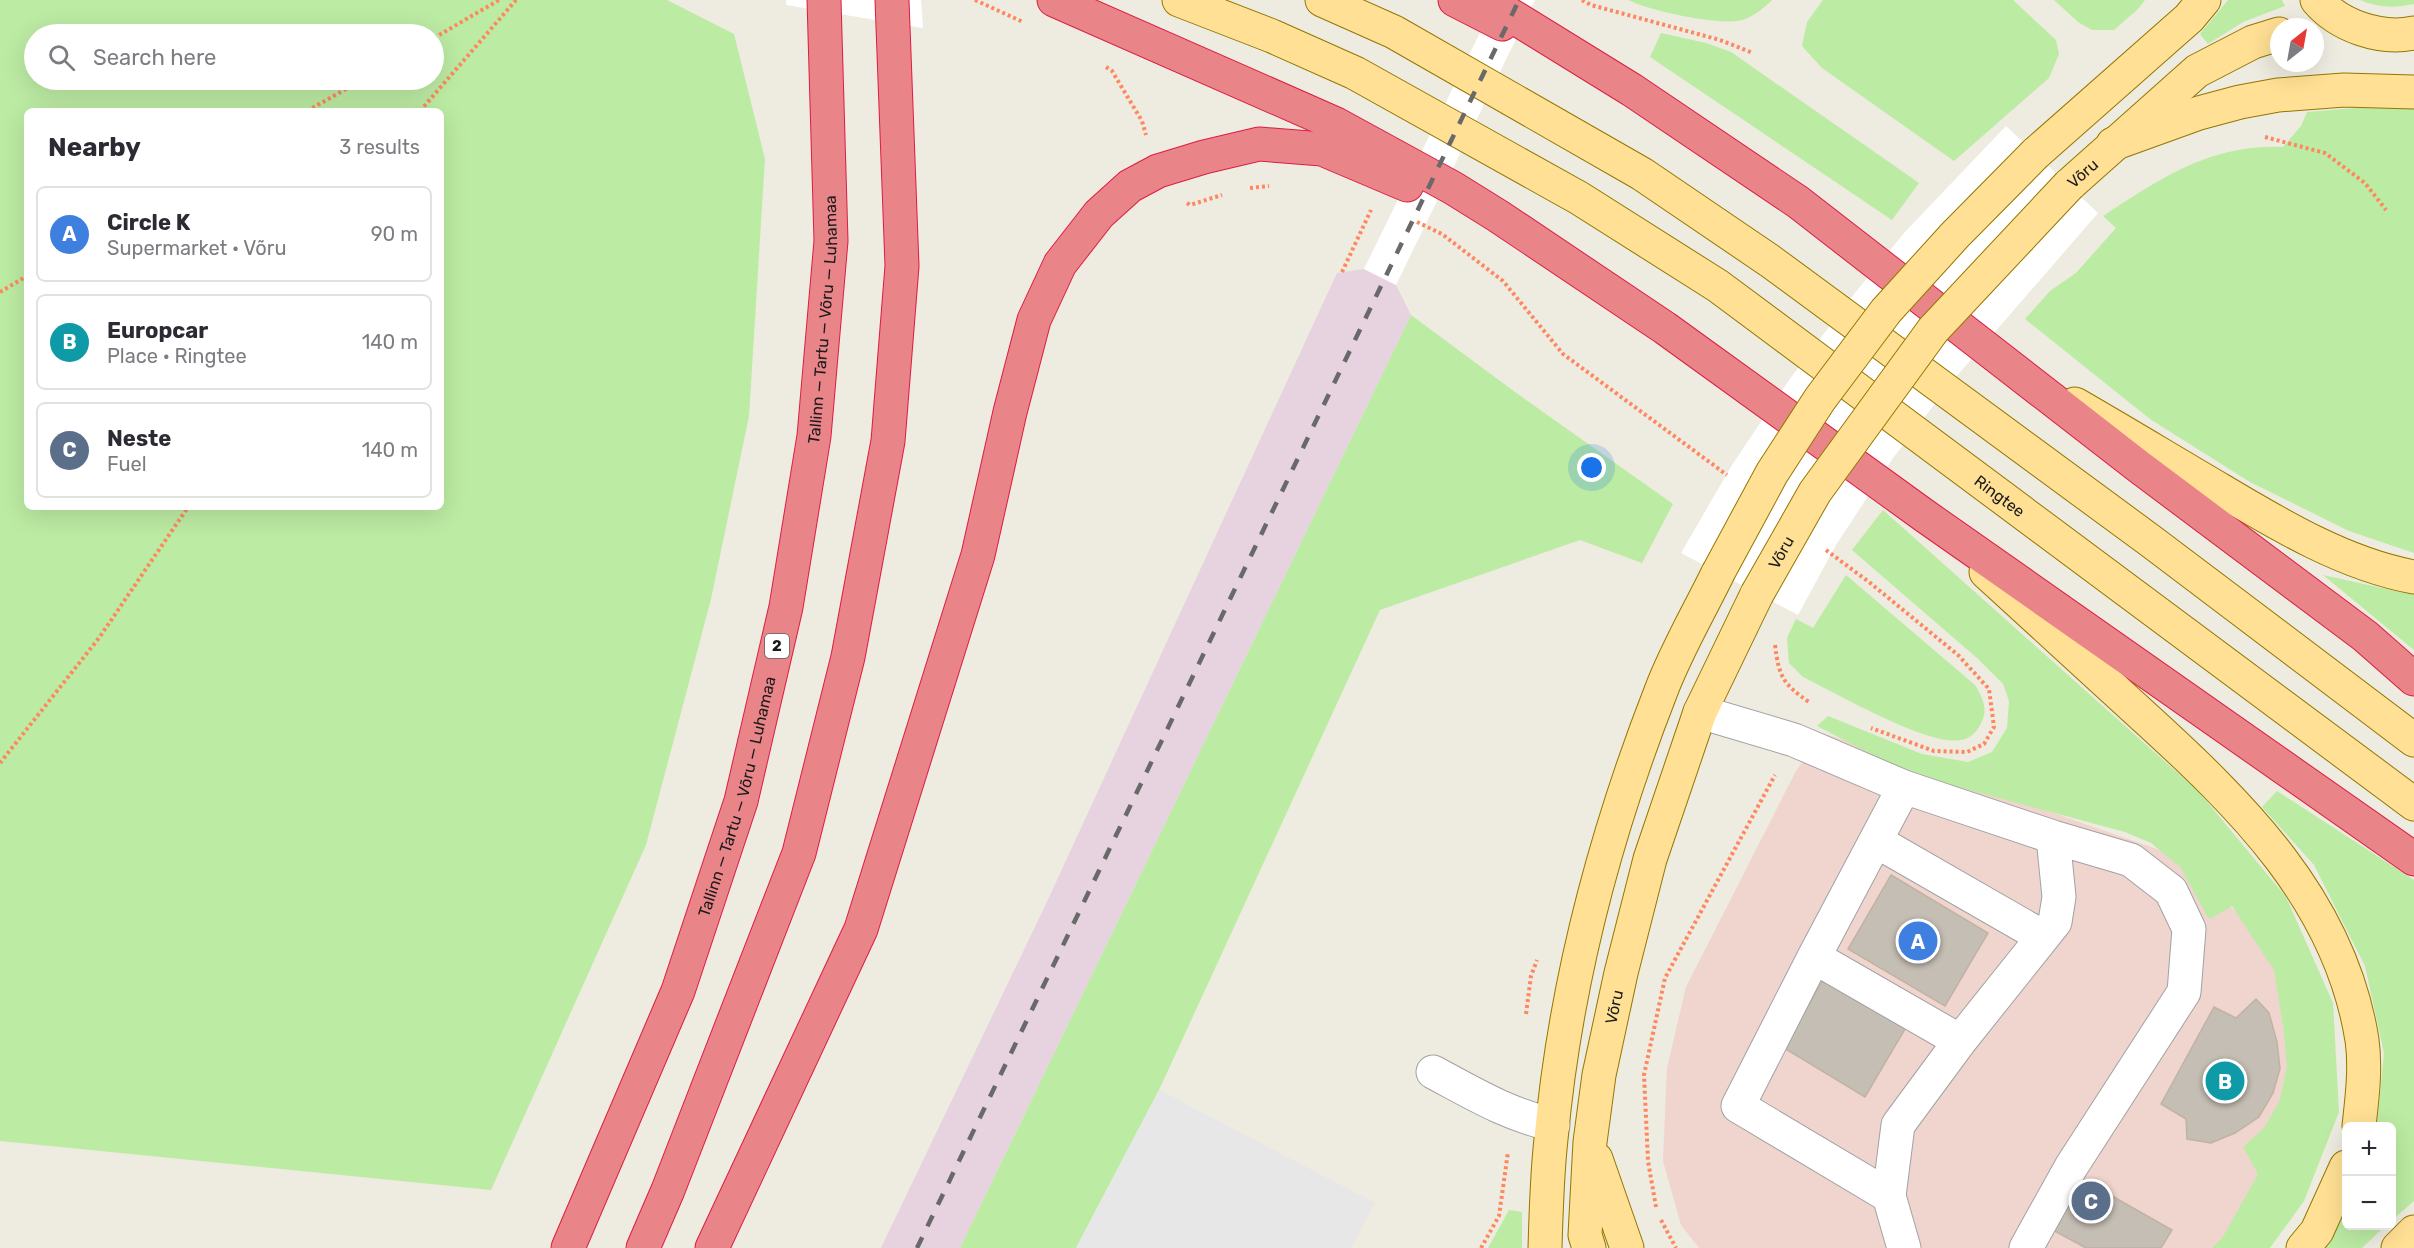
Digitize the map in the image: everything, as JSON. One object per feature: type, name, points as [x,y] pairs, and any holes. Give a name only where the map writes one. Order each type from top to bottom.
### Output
[{"type":"highway","points":[[1054,0],[1336,124],[1453,188],[1665,328],[1925,516],[2414,860]]},
{"type":"highway","points":[[1455,0],[1632,90]]},
{"type":"highway","points":[[1486,0],[1632,90],[1798,202],[2147,473],[2365,636],[2414,679]]},
{"type":"highway","name":"Tallinn — Tartu — Võru — Luhamaa","points":[[568,1248],[678,991],[741,801],[786,607],[814,436],[831,241],[825,6]]},
{"type":"highway","points":[[643,1248],[668,1190],[799,853],[849,657],[888,441],[902,267],[893,12]]},
{"type":"highway","points":[[712,1248],[861,929],[978,555],[1034,320],[1060,264],[1099,214],[1130,186],[1158,171],[1204,157],[1259,144],[1322,149],[1553,253]]},
{"type":"main road","name":"Ringtee","points":[[1179,0],[1272,36],[1355,73],[1579,198],[1718,286],[2414,804]]},
{"type":"main road","points":[[1322,0],[1394,32],[1642,174],[1770,261],[2142,535],[2414,740]]},
{"type":"main road","points":[[1545,1248],[1553,1125],[1565,1032],[1590,914],[1622,798],[1661,689],[1718,573],[1772,473],[1840,372],[1886,312],[1955,236],[2035,154],[2188,18],[2204,0]]},
{"type":"main road","points":[[2313,18],[2326,8],[2363,30],[2399,33],[2414,59]]},
{"type":"main road","name":"Võru","points":[[1588,1248],[1585,1235],[1590,1142],[1599,1075],[1621,973],[1650,859],[1700,712],[1757,594],[1815,492],[1933,330],[2069,185],[2113,144],[2197,71],[2253,42],[2270,37]]},
{"type":"main road","points":[[2113,144],[2199,113],[2278,95],[2344,90],[2414,92]]},
{"type":"main road","points":[[2001,360],[2272,520],[2333,550],[2392,573],[2414,577]]},
{"type":"main road","points":[[1925,516],[2209,776],[2292,872],[2328,931],[2350,988],[2362,1042],[2363,1095],[2360,1122]]},
{"type":"main road","points":[[1590,1142],[1627,1248]]},
{"type":"main road","points":[[2303,1248],[2317,1231],[2342,1176]]},
{"type":"main road","points":[[2398,1248],[2414,1232]]},
{"type":"lane","points":[[1700,712],[1794,740],[1904,787],[2053,837],[2131,860],[2171,891],[2189,928],[2184,992],[2071,1167],[2026,1248]]},
{"type":"lane","points":[[1889,1196],[1738,1106],[1904,787]]},
{"type":"lane","points":[[1904,1248],[1889,1196],[1898,1125],[1960,1041],[2055,922],[2059,897],[2053,837]]},
{"type":"lane","points":[[1876,841],[2043,937]]},
{"type":"lane","points":[[1814,957],[1960,1041]]},
{"type":"lane","points":[[1433,1072],[1495,1106],[1521,1117],[1553,1125]]},
{"type":"path","points":[[444,32],[499,0]]},
{"type":"path","points":[[444,83],[516,0]]},
{"type":"path","points":[[975,0],[1028,24]]},
{"type":"path","points":[[1582,0],[1591,5],[1720,40],[1754,53]]},
{"type":"path","points":[[1103,66],[1112,71],[1142,122],[1158,171],[1176,196],[1190,205],[1230,193]]},
{"type":"path","points":[[312,108],[344,90]]},
{"type":"path","points":[[423,108],[438,90]]},
{"type":"path","points":[[2258,135],[2325,153],[2365,183],[2386,210]]},
{"type":"path","points":[[1240,189],[1275,185]]},
{"type":"path","points":[[1342,272],[1375,201]]},
{"type":"path","points":[[1413,220],[1443,234],[1503,281],[1563,354],[1730,478]]},
{"type":"path","points":[[0,292],[24,278]]},
{"type":"path","points":[[0,763],[99,638],[186,510]]},
{"type":"path","points":[[1823,548],[1869,582],[1958,656],[1989,689],[1994,727],[1984,744],[1967,752],[1934,751],[1861,724]]},
{"type":"path","points":[[1676,1248],[1658,1214],[1647,1150],[1644,1075],[1665,978],[1794,740],[1820,710],[1789,688],[1778,668],[1775,644]]},
{"type":"shaded area","points":[[1364,269],[1396,285],[1411,315],[960,1248],[881,1248],[1045,906],[1337,273]]},
{"type":"shaded area","points":[[1823,733],[2177,856],[2286,959],[2308,1058],[2233,1248],[1699,1248],[1681,1225],[1663,1161],[1667,1068],[1686,987],[1796,771]]},
{"type":"shaded area","points":[[1159,1090],[1375,1203],[1351,1248],[1076,1248]]},
{"type":"green space","points":[[0,0],[667,0],[734,34],[765,159],[749,416],[711,599],[646,845],[491,1190],[0,1141]]},
{"type":"green space","points":[[1628,0],[1772,0],[1747,18],[1737,21],[1713,21],[1682,16]]},
{"type":"green space","points":[[1823,0],[2013,0],[2056,40],[2059,54],[2049,78],[1954,161],[1822,68],[1802,46],[1807,22]]},
{"type":"green space","points":[[2054,0],[2145,0],[2114,30],[2092,30],[2078,22]]},
{"type":"green space","points":[[2228,0],[2282,0],[2285,6],[2243,22],[2208,44],[2200,34]]},
{"type":"green space","points":[[2360,0],[2414,0],[2414,4],[2387,7]]},
{"type":"green space","points":[[1661,33],[1706,43],[1731,52],[1919,183],[1892,220],[1650,57]]},
{"type":"green space","points":[[2414,105],[2414,553],[2349,531],[2250,482],[2150,419],[2025,319],[2050,291],[2076,273],[2116,228],[2103,216],[2166,177],[2210,157],[2233,151],[2257,147],[2283,147],[2301,126],[2307,112]]},
{"type":"green space","points":[[1411,315],[1673,504],[1642,563],[1580,540],[1380,610],[1159,1090],[1076,1248],[960,1248]]},
{"type":"green space","points":[[1883,510],[2199,792],[2286,897],[2333,1003],[2339,1112],[2304,1201],[2270,1248],[2212,1248],[2223,1237],[2258,1174],[2243,1147],[2264,1128],[2280,1100],[2287,1066],[2274,970],[2232,906],[2208,918],[2181,868],[2151,843],[2125,832],[1947,784],[1884,761],[1817,726],[1828,716],[1922,754],[1968,762],[1992,752],[2007,728],[2009,701],[2003,684],[1977,658],[1852,550]]},
{"type":"green space","points":[[1846,575],[1975,685],[1985,711],[1978,729],[1972,735],[1961,740],[1946,740],[1906,727],[1803,677],[1789,663],[1787,638],[1796,619],[1813,628]]},
{"type":"green space","points":[[2323,575],[2414,595],[2414,650]]},
{"type":"green space","points":[[2277,791],[2414,880],[2414,1201],[2396,1217],[2396,1122],[2377,1122],[2384,1053],[2365,966],[2314,865],[2262,807]]},
{"type":"green space","points":[[1509,1210],[1522,1212],[1522,1248],[1488,1248]]},
{"type":"green space","points":[[2342,1215],[2342,1230],[2381,1230],[2362,1248],[2320,1248],[2339,1223]]},
{"type":"pier","points":[[786,0],[921,0],[923,28],[786,5]]},
{"type":"pier","points":[[1496,0],[1535,0],[1396,285],[1364,269]]},
{"type":"pier","points":[[2006,126],[2098,213],[1955,378],[1893,458],[1836,545],[1798,615],[1681,553],[1732,465],[1789,380],[1850,299],[1905,232]]},
{"type":"building","points":[[1891,875],[1988,933],[1945,1006],[1848,949]]},
{"type":"building","points":[[1823,980],[1905,1029],[1865,1097],[1784,1048]]},
{"type":"building","points":[[2256,999],[2269,1013],[2277,1042],[2280,1069],[2273,1093],[2259,1117],[2235,1133],[2211,1143],[2187,1139],[2186,1119],[2161,1104],[2214,1007],[2236,1018]]},
{"type":"building","points":[[2075,1175],[2172,1230],[2161,1248],[2086,1248],[2047,1227]]},
{"type":"railway","points":[[917,1248],[1519,0]]},
{"type":"place","name":"Circle K","points":[[1918,941]]},
{"type":"place","name":"Europcar","points":[[2225,1081]]},
{"type":"place","name":"Neste","points":[[2091,1201]]}]
